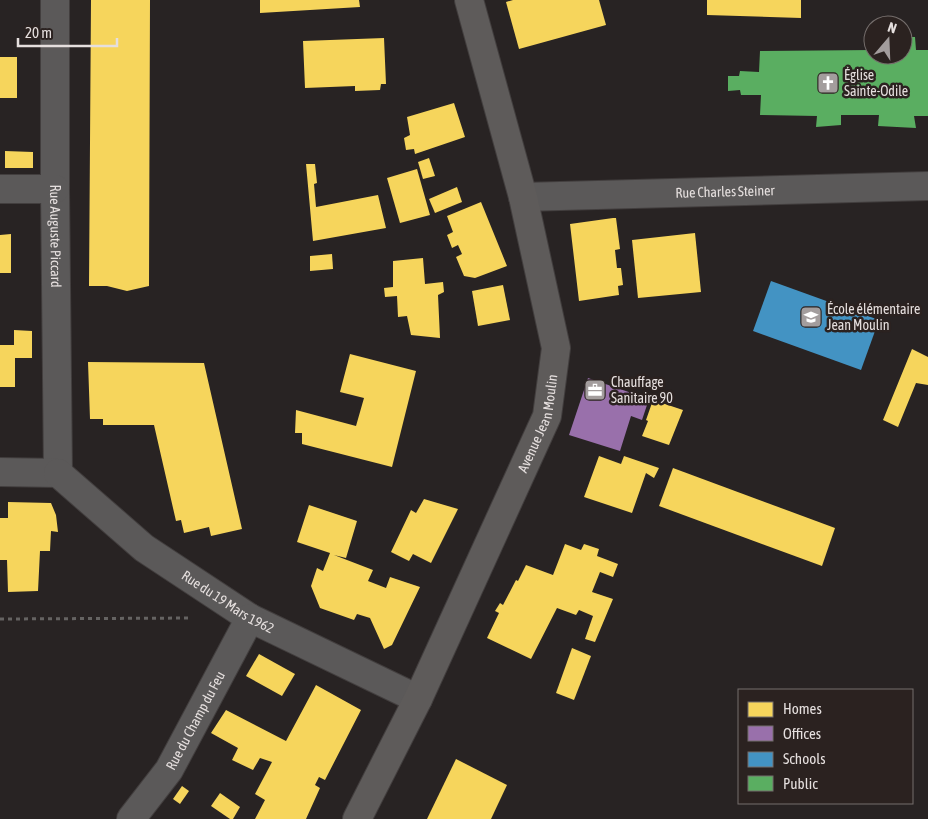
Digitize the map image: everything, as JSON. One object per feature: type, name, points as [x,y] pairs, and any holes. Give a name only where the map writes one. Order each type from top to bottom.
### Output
[{"type":"main road","name":"Avenue Jean Moulin","points":[[357,819],[418,699],[547,416],[556,348],[523,197],[469,0]]},
{"type":"street","name":"Rue Auguste Piccard","points":[[55,0],[58,472]]},
{"type":"street","name":"Rue Charles Steiner","points":[[523,197],[928,186]]},
{"type":"street","points":[[0,189],[55,189]]},
{"type":"street","points":[[0,472],[58,472]]},
{"type":"street","name":"Rue du 19 Mars 1962","points":[[58,472],[144,548],[250,618],[418,699]]},
{"type":"street","name":"Rue du Champ du Feu","points":[[131,819],[169,770],[250,618]]},
{"type":"path","points":[[0,618],[200,618]]},
{"type":"building: Homes","points":[[91,0],[150,0],[149,286],[127,291],[107,286],[89,286]]},
{"type":"building: Homes","points":[[260,0],[359,0],[360,7],[260,13]]},
{"type":"building: Homes","points":[[513,0],[599,0],[606,25],[519,49],[506,2]]},
{"type":"building: Homes","points":[[707,0],[801,0],[801,18],[707,15]]},
{"type":"building: Homes","points":[[384,38],[386,84],[381,84],[380,90],[355,91],[355,86],[305,88],[303,41]]},
{"type":"building: Homes","points":[[0,57],[17,57],[17,98],[0,98]]},
{"type":"building: Homes","points":[[454,103],[465,137],[415,154],[414,149],[406,150],[404,138],[410,135],[407,117]]},
{"type":"building: Homes","points":[[5,151],[33,152],[33,168],[5,168]]},
{"type":"building: Homes","points":[[429,158],[435,176],[423,179],[418,162]]},
{"type":"building: Homes","points":[[306,164],[315,164],[317,183],[314,184],[316,207],[378,195],[386,228],[313,241]]},
{"type":"building: Homes","points":[[417,169],[430,215],[400,223],[387,178]]},
{"type":"building: Homes","points":[[457,187],[462,202],[435,213],[429,199]]},
{"type":"building: Homes","points":[[481,202],[507,266],[475,278],[464,276],[456,257],[462,254],[458,245],[452,248],[447,235],[453,232],[447,216]]},
{"type":"building: Homes","points":[[616,218],[620,249],[615,250],[617,268],[621,268],[623,285],[618,286],[619,295],[579,301],[570,224]]},
{"type":"building: Homes","points":[[695,233],[701,292],[638,298],[632,240]]},
{"type":"building: Homes","points":[[11,234],[11,273],[0,273],[0,235]]},
{"type":"building: Homes","points":[[332,254],[333,269],[310,271],[310,256]]},
{"type":"building: Homes","points":[[423,258],[425,284],[443,282],[444,292],[438,295],[440,338],[411,335],[407,316],[398,317],[397,296],[385,297],[384,288],[393,287],[393,261]]},
{"type":"building: Homes","points":[[503,285],[510,320],[478,326],[472,291]]},
{"type":"building: Homes","points":[[14,330],[32,331],[32,358],[15,358],[15,387],[0,387],[0,345],[14,345]]},
{"type":"building: Homes","points":[[912,349],[928,357],[928,385],[916,383],[898,427],[883,420]]},
{"type":"building: Homes","points":[[350,354],[416,371],[392,467],[302,444],[302,433],[295,433],[296,410],[356,426],[364,398],[340,392]]},
{"type":"building: Homes","points":[[88,362],[204,363],[242,529],[211,536],[209,527],[184,533],[181,520],[176,521],[154,425],[103,425],[103,419],[90,419]]},
{"type":"building: Homes","points":[[653,400],[683,410],[669,445],[642,436]]},
{"type":"building: Homes","points":[[599,456],[621,464],[624,456],[659,468],[654,478],[646,473],[632,513],[584,497]]},
{"type":"building: Homes","points":[[673,468],[835,528],[822,566],[659,506]]},
{"type":"building: Homes","points":[[424,499],[458,509],[431,563],[413,554],[409,561],[391,552],[411,510],[416,513]]},
{"type":"building: Homes","points":[[8,502],[51,503],[56,515],[58,532],[51,531],[50,551],[40,551],[38,591],[8,592],[7,560],[0,560],[0,518],[8,518]]},
{"type":"building: Homes","points":[[309,505],[357,521],[346,558],[334,555],[373,570],[368,581],[386,588],[390,577],[420,587],[392,645],[384,649],[370,618],[357,614],[354,620],[320,608],[311,586],[317,568],[323,571],[330,553],[297,542]]},
{"type":"building: Homes","points":[[565,544],[581,550],[584,544],[599,549],[597,556],[618,564],[613,577],[600,572],[592,592],[613,599],[595,642],[585,639],[593,616],[579,610],[576,615],[557,608],[531,659],[487,638],[499,613],[495,611],[500,603],[503,605],[526,565],[553,575]]},
{"type":"building: Homes","points":[[572,648],[591,656],[574,700],[556,693]]},
{"type":"building: Homes","points":[[259,654],[295,674],[282,696],[246,676]]},
{"type":"building: Homes","points":[[316,685],[361,710],[325,780],[319,777],[315,785],[320,788],[306,819],[255,819],[265,800],[255,794],[272,762],[260,758],[253,770],[232,760],[238,748],[211,733],[226,710],[286,741]]},
{"type":"building: Homes","points":[[456,759],[507,785],[491,819],[427,819]]},
{"type":"building: Homes","points":[[182,786],[189,791],[180,804],[173,799]]},
{"type":"building: Homes","points":[[220,793],[240,807],[233,819],[230,819],[211,806]]},
{"type":"building: Offices","points":[[588,378],[649,399],[642,420],[631,416],[620,451],[569,435]]},
{"type":"building: Schools","points":[[771,281],[879,320],[861,370],[753,331]]},
{"type":"building: Public","name":"Église Sainte-Odile","points":[[913,37],[915,37],[916,50],[928,50],[928,116],[914,116],[916,128],[878,126],[879,115],[841,115],[841,125],[816,127],[817,116],[760,115],[761,95],[741,95],[740,90],[728,91],[728,76],[739,76],[740,71],[759,72],[760,51],[863,50],[863,65],[913,65]]},
{"type":"place","name":"Église Sainte-Odile","points":[[828,83]]},
{"type":"place","name":"École élémentaire Jean Moulin","points":[[811,317]]},
{"type":"place","name":"Chauffage Sanitaire 90","points":[[595,390]]}]
